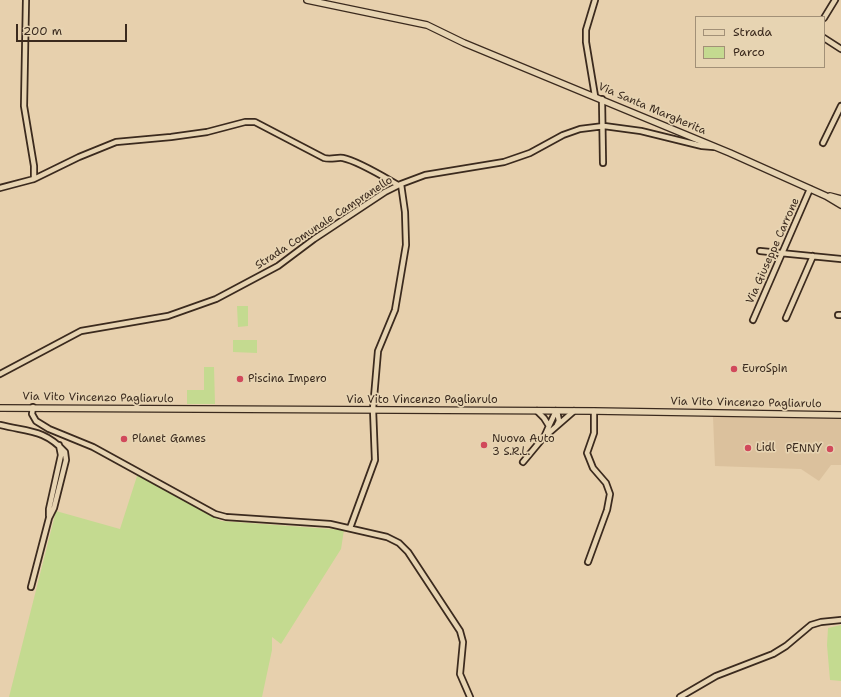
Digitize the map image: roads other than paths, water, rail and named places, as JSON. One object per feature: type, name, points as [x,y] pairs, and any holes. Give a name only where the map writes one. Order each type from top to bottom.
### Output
[{"type":"street","points":[[26,0],[24,106],[34,166],[34,179]]},
{"type":"street","name":"Via Santa Margherita","points":[[307,0],[427,25],[715,147],[826,196],[841,205]]},
{"type":"street","points":[[595,0],[586,30],[586,42],[595,96]]},
{"type":"street","points":[[825,16],[835,0]]},
{"type":"street","points":[[825,39],[841,49]]},
{"type":"street","points":[[602,99],[604,163]]},
{"type":"street","points":[[824,143],[841,108]]},
{"type":"street","points":[[0,188],[34,179],[79,157],[116,142],[207,132],[244,122],[255,122],[324,158],[332,160],[342,158],[399,184],[406,246],[396,310],[378,351],[373,409],[375,460],[350,528]]},
{"type":"street","name":"Strada Comunale Campranello","points":[[0,374],[81,331],[168,316],[216,299],[278,266],[351,214],[399,184],[425,175],[510,160],[530,153],[563,134],[580,129],[604,126],[641,131],[702,146],[715,147]]},
{"type":"street","name":"Via Giuseppe Carrone","points":[[753,320],[810,189]]},
{"type":"street","name":"Via Santa Margherita","points":[[826,196],[841,199]]},
{"type":"street","points":[[760,250],[841,259]]},
{"type":"street","points":[[786,318],[813,256]]},
{"type":"street","name":"Via Vito Vincenzo Pagliarulo","points":[[1,407],[574,410],[841,415]]},
{"type":"street","points":[[33,408],[32,414],[36,421],[49,429],[93,447],[215,514],[226,517],[330,524],[387,537],[399,543],[408,552],[460,631],[463,642],[460,674],[470,697]]},
{"type":"street","points":[[522,462],[543,438],[574,410]]},
{"type":"street","points":[[537,411],[549,426]]},
{"type":"street","points":[[556,426],[559,420],[557,411]]},
{"type":"street","points":[[543,438],[557,411]]},
{"type":"street","points":[[588,562],[608,510],[610,494],[606,483],[593,468],[587,453],[594,434],[594,411]]},
{"type":"street","points":[[0,425],[37,432],[50,438],[65,452],[66,460],[54,508],[49,518],[31,587]]},
{"type":"street","points":[[680,697],[716,676],[773,654],[811,625],[821,622],[841,620]]},
{"type":"place","name":"EuroSpin","points":[[734,369]]},
{"type":"place","name":"Piscina Impero","points":[[240,379]]},
{"type":"place","name":"Planet Games","points":[[124,439]]},
{"type":"place","name":"Nuova Auto 3 S.R.L.","points":[[484,445]]},
{"type":"place","name":"Lidl","points":[[748,448]]},
{"type":"place","name":"PENNY","points":[[830,449]]}]
